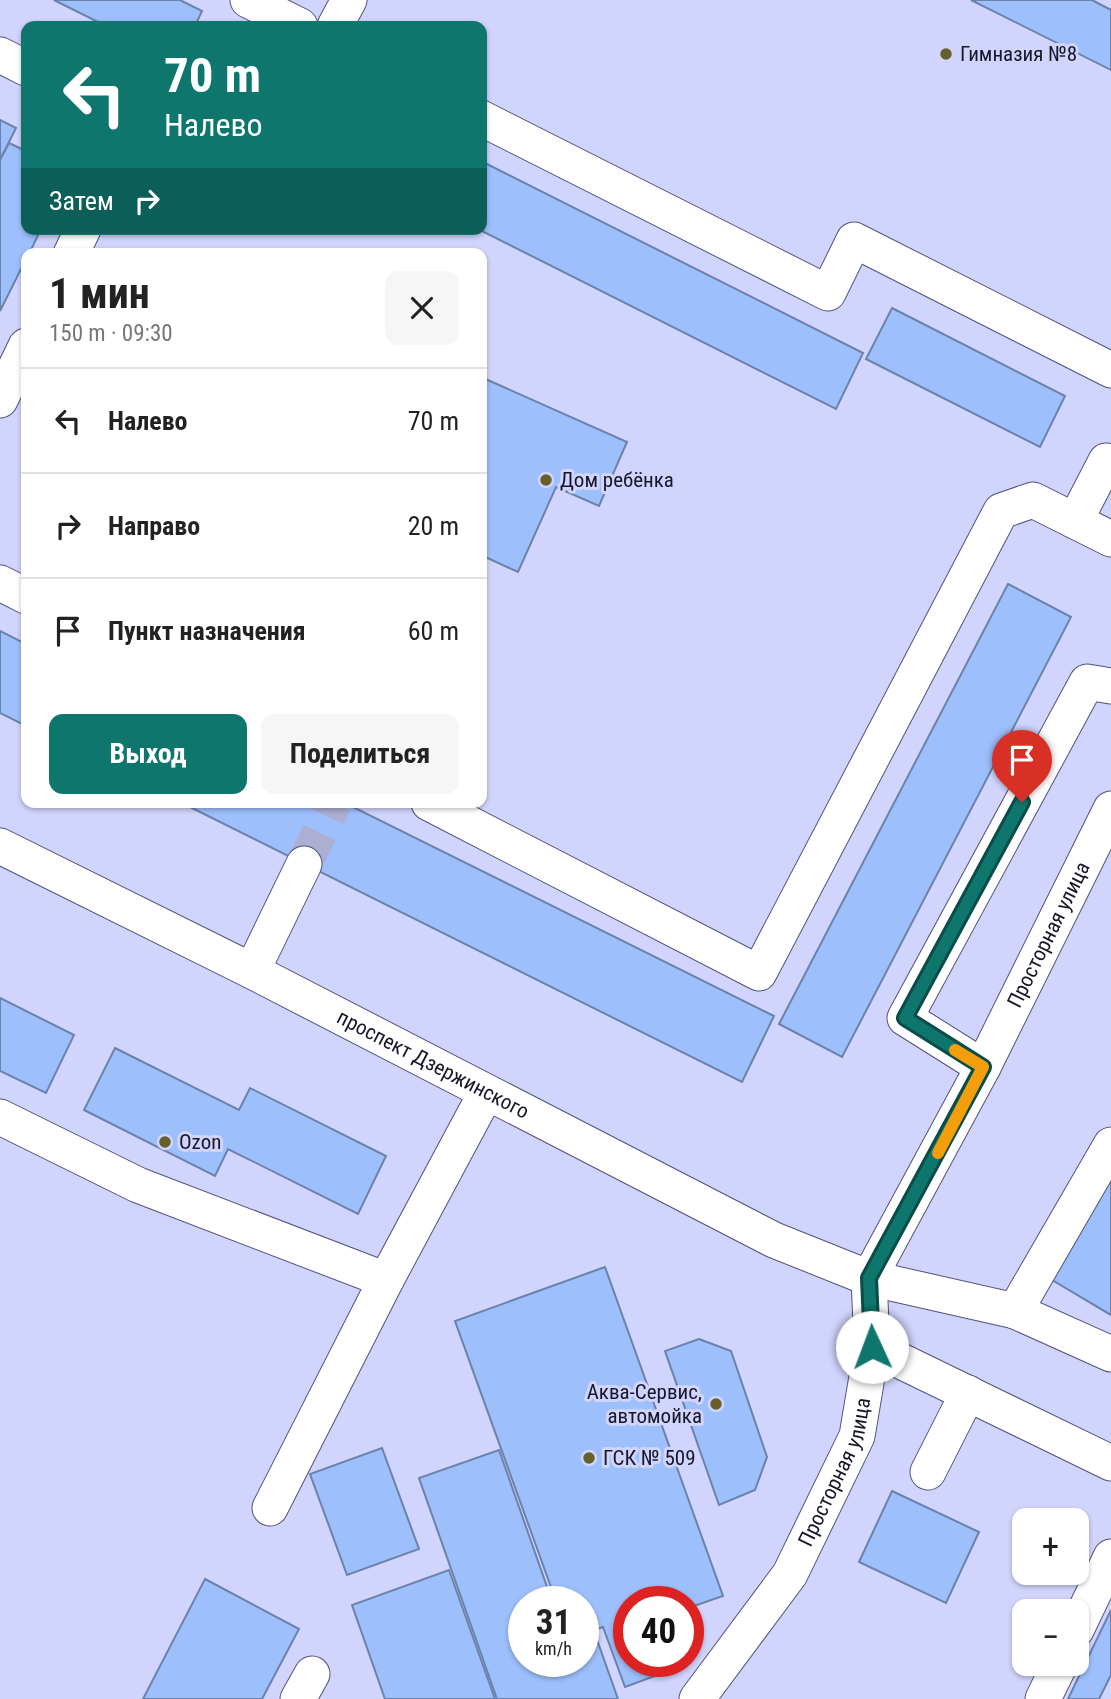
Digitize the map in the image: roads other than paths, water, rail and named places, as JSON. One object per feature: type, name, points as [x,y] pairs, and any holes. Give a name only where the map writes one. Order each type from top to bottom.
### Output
[{"type":"street","points":[[248,0],[287,21]]},
{"type":"street","points":[[338,21],[349,0]]},
{"type":"street","points":[[0,55],[21,66]]},
{"type":"street","points":[[487,121],[828,293],[854,240],[1111,370]]},
{"type":"street","points":[[0,400],[21,356]]},
{"type":"street","points":[[1075,521],[1106,461]]},
{"type":"street","points":[[439,808],[759,973],[1002,511],[1033,500],[1111,539]]},
{"type":"street","points":[[0,583],[21,594]]},
{"type":"street","points":[[983,1067],[905,1018],[1087,682],[1111,686]]},
{"type":"street","name":"Просторная улица","points":[[697,1699],[790,1574],[857,1436],[872,1347],[869,1278],[983,1067],[1111,809]]},
{"type":"street","name":"проспект Дзержинского","points":[[0,846],[252,971],[774,1240],[869,1278],[1016,1311],[1111,1354]]},
{"type":"street","points":[[252,971],[304,864]]},
{"type":"street","points":[[270,1508],[386,1280],[486,1093]]},
{"type":"street","points":[[0,1117],[138,1185],[386,1280]]},
{"type":"street","points":[[1016,1311],[1111,1145]]},
{"type":"street","points":[[872,1347],[1111,1463]]},
{"type":"street","points":[[928,1472],[968,1393]]},
{"type":"street","points":[[1089,1603],[1111,1557]]},
{"type":"street","points":[[1043,1699],[1054,1676]]},
{"type":"tunnel","points":[[304,864],[332,808]]},
{"type":"place","name":"Гимназия №8","points":[[946,54]]},
{"type":"place","name":"Дом ребёнка","points":[[546,480]]},
{"type":"place","name":"Ozon","points":[[165,1142]]},
{"type":"place","name":"Аква-Сервис, автомойка","points":[[716,1404]]},
{"type":"place","name":"ГСК № 509","points":[[589,1458]]}]
